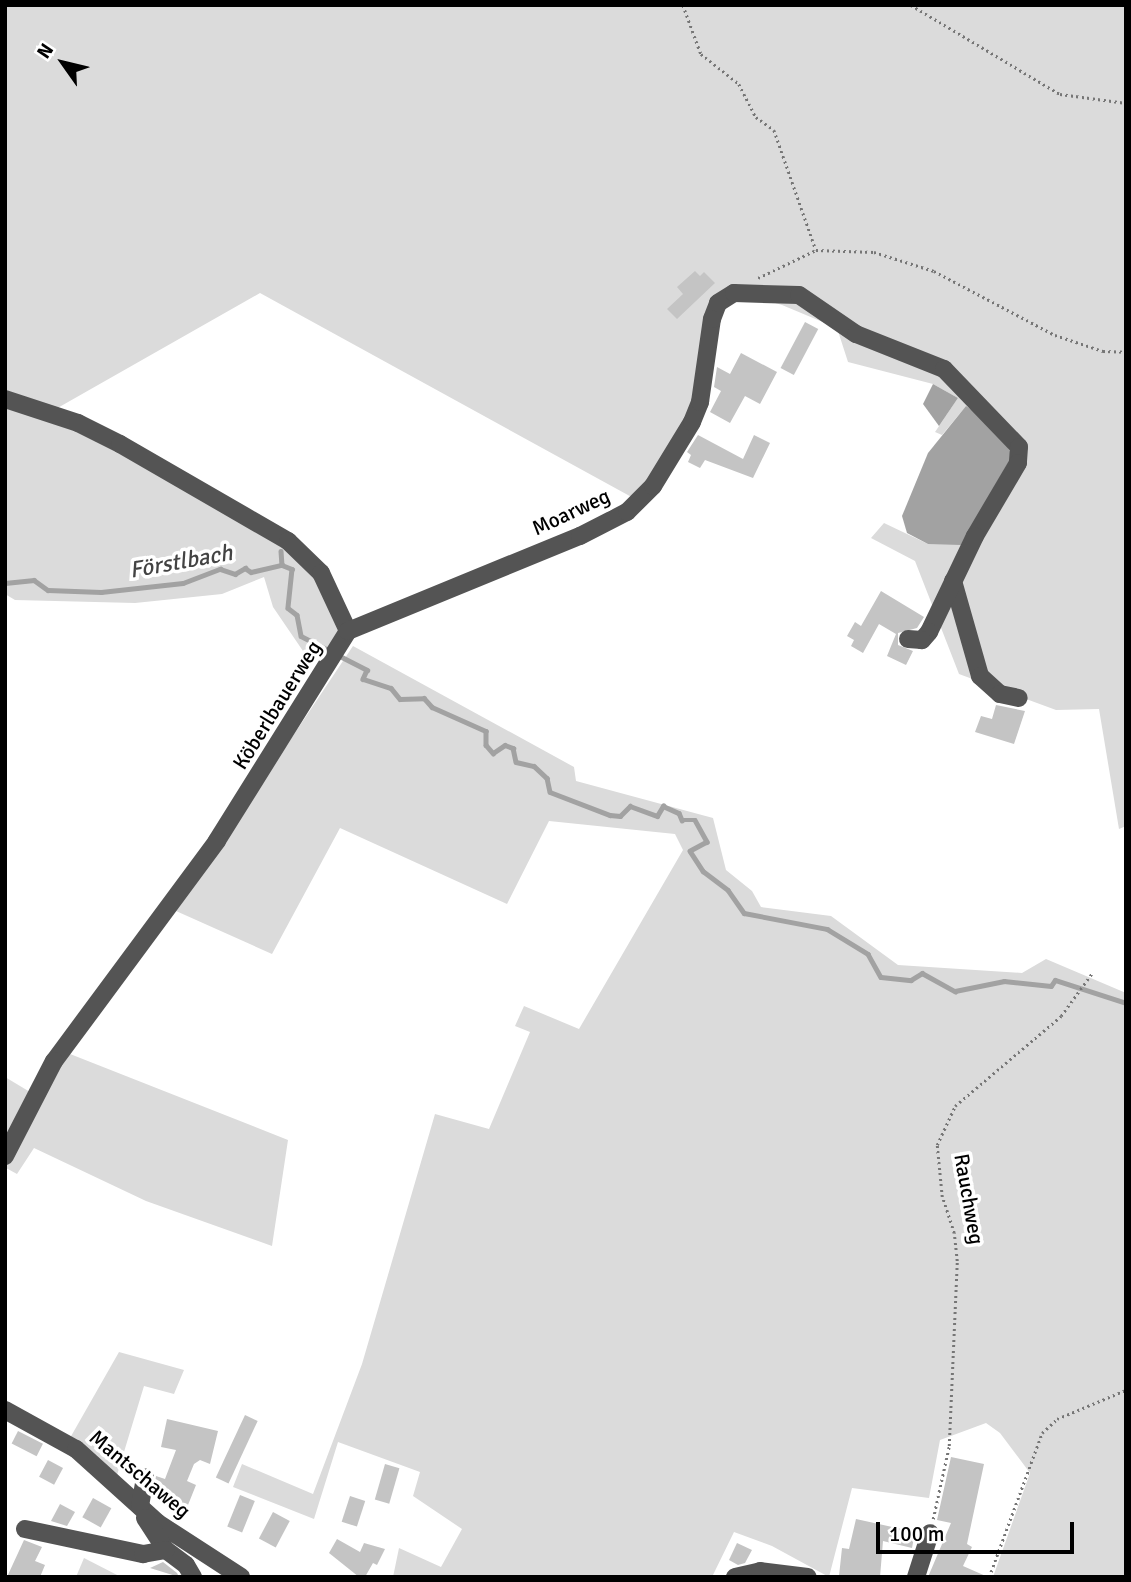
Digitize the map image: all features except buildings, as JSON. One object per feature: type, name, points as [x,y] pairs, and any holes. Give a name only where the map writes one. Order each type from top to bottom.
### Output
[{"type":"street","name":"Moarweg","points":[[340,645],[580,536],[641,500],[697,411],[712,319],[724,296],[799,295],[812,300],[856,334],[944,369],[1006,429],[1019,447],[1018,463],[953,581]]},
{"type":"street","name":"Köberlbauerweg","points":[[5,399],[78,423],[120,444],[288,541],[321,573],[340,645],[217,841],[13,1116],[5,1156]]},
{"type":"street","points":[[908,639],[922,640],[929,632],[953,581]]},
{"type":"street","points":[[953,581],[980,676],[1000,694],[1018,698]]},
{"type":"street","name":"Mantschaweg","points":[[5,1410],[76,1448],[135,1501],[233,1573]]},
{"type":"street","points":[[145,1478],[135,1501],[166,1550],[190,1571],[233,1573]]},
{"type":"street","points":[[25,1529],[144,1554],[166,1550]]},
{"type":"street","points":[[916,1577],[930,1533]]},
{"type":"street","points":[[735,1577],[760,1571],[808,1577]]},
{"type":"path","points":[[683,5],[701,54],[739,84],[756,117],[774,130],[816,250]]},
{"type":"path","points":[[911,5],[1060,94],[1126,103]]},
{"type":"path","points":[[749,283],[816,250],[874,252],[934,271],[1055,335],[1104,351],[1126,352]]},
{"type":"path","name":"Rauchweg","points":[[930,1533],[949,1446],[956,1357],[957,1261],[954,1233],[942,1197],[937,1145],[955,1106],[1061,1016],[1093,972]]},
{"type":"path","points":[[989,1577],[1042,1433],[1057,1419],[1126,1390]]},
{"type":"shaded area","points":[[5,5],[1126,5],[1126,826],[1119,829],[1099,709],[1056,710],[959,674],[915,561],[871,538],[884,523],[928,544],[966,406],[942,435],[935,432],[958,398],[933,384],[848,362],[837,328],[782,305],[726,288],[691,417],[637,500],[260,293],[54,410],[5,395]]},
{"type":"shaded area","points":[[933,384],[958,398],[939,426],[923,404]]},
{"type":"shaded area","points":[[5,405],[66,423],[291,551],[318,576],[340,630],[324,663],[303,651],[273,607],[264,577],[222,594],[135,603],[15,600],[5,594]]},
{"type":"shaded area","points":[[966,406],[1000,430],[1012,456],[961,545],[928,544],[907,533],[902,516],[928,453]]},
{"type":"shaded area","points":[[353,646],[574,767],[576,781],[713,818],[726,870],[752,891],[761,907],[831,916],[898,965],[1022,973],[1046,959],[1126,993],[1126,1577],[993,1577],[1030,1473],[1000,1433],[986,1423],[940,1440],[929,1498],[852,1488],[829,1577],[772,1546],[734,1532],[712,1577],[393,1577],[399,1548],[441,1567],[462,1529],[413,1496],[420,1472],[338,1442],[314,1519],[233,1487],[242,1464],[313,1494],[362,1364],[435,1114],[489,1129],[530,1032],[515,1026],[524,1006],[579,1029],[683,850],[675,834],[549,821],[507,904],[340,828],[272,954],[176,911]]},
{"type":"shaded area","points":[[65,1052],[288,1140],[272,1246],[146,1201],[34,1148],[17,1174],[6,1168],[26,1121]]},
{"type":"shaded area","points":[[5,1077],[30,1092],[5,1148]]},
{"type":"shaded area","points":[[119,1352],[184,1370],[174,1394],[144,1386],[117,1475],[70,1438]]},
{"type":"shaded area","points":[[84,1558],[121,1577],[76,1577]]},
{"type":"waterway","points":[[281,551],[282,565]]},
{"type":"waterway","name":"Förstlbach","points":[[5,583],[34,580],[48,590],[101,592],[183,583],[220,569],[235,574],[245,568],[251,572],[282,565],[292,569],[288,608],[297,615],[301,636],[330,651]]},
{"type":"waterway","name":"Förstlbach","points":[[338,655],[367,670],[363,679],[391,688],[400,699],[424,698],[432,707],[486,731],[486,745],[493,753],[505,745],[513,748],[516,762],[534,766],[547,778],[550,792],[610,815],[620,816],[630,806],[657,816],[663,806],[679,813],[682,820],[695,820],[707,842],[690,851],[703,871],[728,890],[744,913],[827,929],[868,954],[881,977],[911,980],[922,973],[955,991],[1004,981],[1051,986],[1055,980],[1126,1003]]}]
